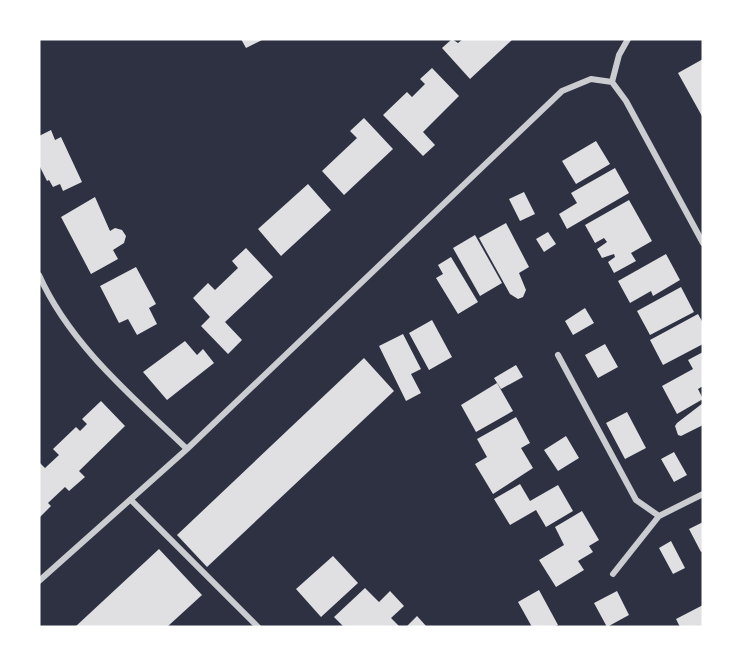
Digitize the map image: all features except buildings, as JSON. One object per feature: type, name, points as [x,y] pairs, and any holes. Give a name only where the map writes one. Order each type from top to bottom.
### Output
[{"type":"street","points":[[612,82],[619,56],[628,39]]},
{"type":"street","points":[[39,581],[187,449],[562,92],[591,80],[612,82],[626,101],[703,243]]},
{"type":"street","points":[[39,275],[47,293],[88,351],[187,449]]},
{"type":"street","points":[[558,356],[636,500],[659,516]]},
{"type":"street","points":[[613,574],[659,516],[703,494]]},
{"type":"street","points":[[131,501],[258,627]]}]
